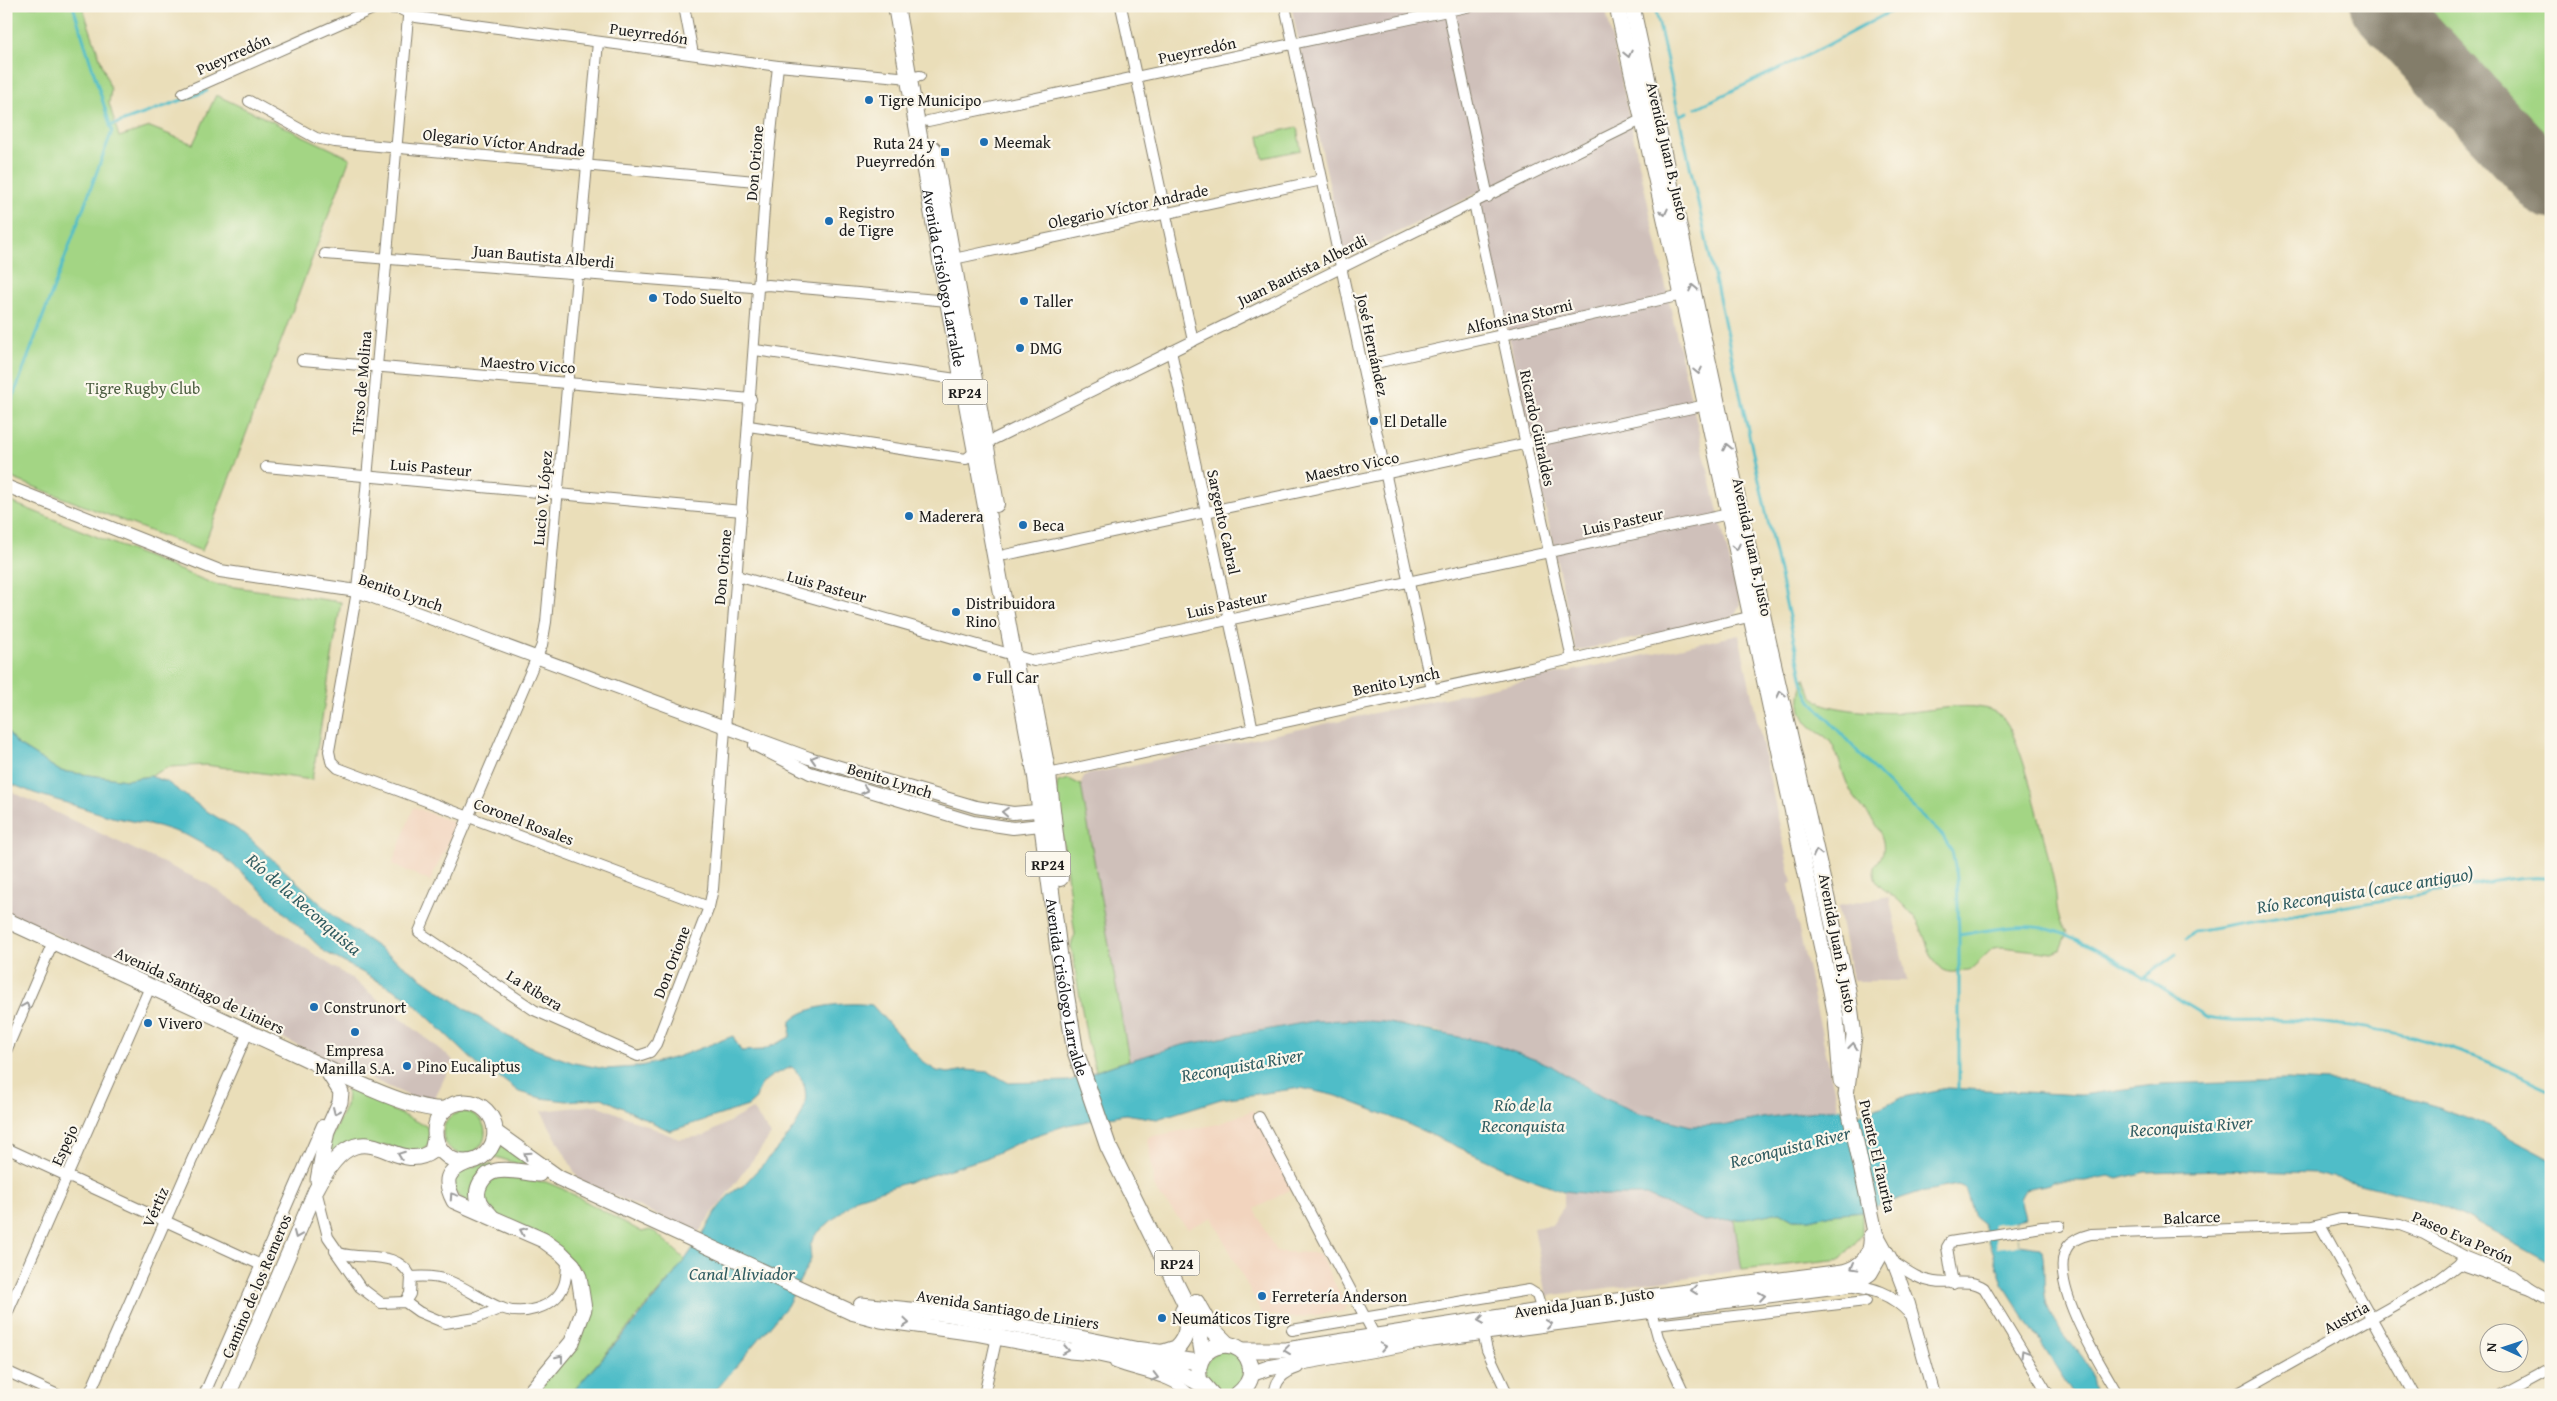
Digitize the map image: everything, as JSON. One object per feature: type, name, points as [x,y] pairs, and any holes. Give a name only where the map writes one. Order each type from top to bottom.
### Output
[{"type":"main road","name":"Avenida Crisólogo Larralde","points":[[896,6],[928,122],[976,452],[1005,555],[1019,656]]},
{"type":"main road","name":"Avenida Crisólogo Larralde","points":[[908,6],[915,77],[947,260],[948,301],[976,452],[1042,776],[1081,1073],[1102,1132],[1204,1316],[1234,1347]]},
{"type":"main road","name":"Avenida Juan B. Justo","points":[[1617,6],[1649,117],[1757,616],[1848,991],[1854,1036],[1844,1095]]},
{"type":"main road","name":"Avenida Juan B. Justo","points":[[1632,6],[1649,117],[1682,295],[1729,514],[1757,616]]},
{"type":"main road","name":"Avenida Santiago de Liniers","points":[[6,920],[379,1091],[433,1110],[444,1109]]},
{"type":"main road","name":"Camino de los Remeros","points":[[316,1190],[323,1145],[340,1102],[341,1092],[326,1068]]},
{"type":"main road","name":"Avenida Santiago de Liniers","points":[[379,1091],[420,1116],[435,1133]]},
{"type":"main road","name":"Puente El Taurita","points":[[1844,1095],[1874,1228]]},
{"type":"main road","points":[[473,1160],[450,1158],[443,1153],[435,1133],[439,1115],[444,1109],[462,1101],[477,1104],[489,1113],[495,1132],[491,1148],[473,1160],[452,1170],[447,1184],[454,1200],[461,1206],[492,1217],[544,1240],[573,1265],[583,1292],[584,1309],[580,1325],[572,1342],[528,1395]]},
{"type":"main road","name":"Avenida Santiago de Liniers","points":[[495,1132],[558,1178],[811,1292],[878,1309],[924,1311],[1070,1351],[1094,1353],[1171,1370],[1201,1391]]},
{"type":"main road","name":"Camino de los Remeros","points":[[228,1395],[316,1190],[334,1160],[351,1148],[371,1145],[412,1159],[424,1157],[432,1151],[435,1133]]},
{"type":"main road","name":"Avenida Santiago de Liniers","points":[[473,1160],[558,1178]]},
{"type":"main road","points":[[492,1217],[479,1202],[480,1183],[486,1175],[496,1170],[539,1174]]},
{"type":"main road","name":"Avenida Crisólogo Larralde","points":[[1130,1180],[1179,1292],[1199,1331],[1201,1358]]},
{"type":"main road","name":"Avenida Juan B. Justo","points":[[1246,1387],[1268,1368],[1335,1356],[1483,1333],[1845,1285],[1865,1278],[1874,1268],[1879,1251],[1874,1228]]},
{"type":"main road","points":[[1201,1358],[1214,1347],[1286,1350],[1426,1327],[1542,1311],[1651,1310],[1849,1271],[1863,1261],[1871,1249],[1874,1228]]},
{"type":"main road","points":[[1139,1350],[1169,1352],[1181,1344],[1186,1337],[1188,1324],[1179,1292]]},
{"type":"main road","name":"Avenida Santiago de Liniers","points":[[998,1330],[1139,1350],[1167,1358],[1201,1358]]},
{"type":"main road","name":"RP24","points":[[1234,1347],[1250,1364],[1246,1387]]},
{"type":"main road","name":"RP24","points":[[1201,1358],[1198,1374],[1201,1391]]},
{"type":"street","points":[[684,6],[693,54]]},
{"type":"street","points":[[1121,6],[1193,341]]},
{"type":"street","name":"José Hernández","points":[[1284,6],[1432,690]]},
{"type":"street","name":"Pueyrredón","points":[[928,122],[1293,45],[1448,9],[1472,6]]},
{"type":"street","name":"Pueyrredón","points":[[183,93],[377,7],[409,10],[416,17],[778,66],[915,77]]},
{"type":"street","points":[[1448,9],[1488,197]]},
{"type":"street","name":"Tirso de Molina","points":[[331,761],[329,751],[357,591],[409,10]]},
{"type":"street","name":"Lucio V. López","points":[[419,932],[538,658],[546,622],[598,42]]},
{"type":"street","name":"Don Orione","points":[[643,1055],[656,1044],[709,907],[713,889],[760,286],[766,182],[778,66]]},
{"type":"street","name":"Olegario Víctor Andrade","points":[[249,101],[316,138],[336,142],[397,146],[766,182]]},
{"type":"street","name":"Juan Bautista Alberdi","points":[[976,452],[1171,351],[1649,117]]},
{"type":"street","name":"Olegario Víctor Andrade","points":[[947,260],[1322,180]]},
{"type":"street","name":"Ricardo Güiraldes","points":[[1474,203],[1572,659]]},
{"type":"street","name":"Juan Bautista Alberdi","points":[[325,254],[760,286]]},
{"type":"street","points":[[760,286],[948,301]]},
{"type":"street","name":"Alfonsina Storni","points":[[1362,366],[1682,295]]},
{"type":"street","points":[[755,350],[963,380]]},
{"type":"street","name":"Sargento Cabral","points":[[1171,351],[1253,730]]},
{"type":"street","name":"Maestro Vicco","points":[[302,360],[751,399]]},
{"type":"street","name":"Maestro Vicco","points":[[1005,555],[1706,405]]},
{"type":"street","points":[[749,426],[976,452]]},
{"type":"street","name":"Luis Pasteur","points":[[266,466],[742,511]]},
{"type":"street","name":"Benito Lynch","points":[[6,486],[220,571],[357,591],[809,758],[976,807],[1048,817]]},
{"type":"street","name":"Luis Pasteur","points":[[737,576],[1034,661],[1229,618],[1729,514]]},
{"type":"street","name":"Benito Lynch","points":[[1042,776],[1572,659],[1757,616]]},
{"type":"street","name":"Coronel Rosales","points":[[331,761],[338,768],[709,907]]},
{"type":"street","name":"La Ribera","points":[[419,932],[549,1018],[631,1054],[643,1055]]},
{"type":"street","points":[[6,1051],[53,942]]},
{"type":"street","name":"Espejo","points":[[6,1316],[150,987]]},
{"type":"street","name":"Vértiz","points":[[89,1395],[248,1032]]},
{"type":"street","points":[[1259,1117],[1375,1336]]},
{"type":"street","points":[[204,1395],[322,1125]]},
{"type":"street","points":[[6,1148],[261,1265]]},
{"type":"street","points":[[316,1190],[328,1237],[350,1274],[371,1297],[381,1302],[405,1302],[419,1312],[445,1323],[476,1318],[502,1308]]},
{"type":"street","name":"Paseo Eva Perón","points":[[2320,1225],[2340,1219],[2354,1218],[2400,1225],[2424,1234],[2462,1260],[2531,1289],[2551,1300]]},
{"type":"street","points":[[2320,1225],[2414,1395]]},
{"type":"street","name":"Balcarce","points":[[2118,1395],[2088,1343],[2071,1306],[2064,1279],[2063,1259],[2068,1246],[2080,1236],[2091,1234],[2219,1231],[2320,1225]]},
{"type":"street","points":[[1953,1284],[1947,1247],[1950,1242],[1987,1235],[2060,1226]]},
{"type":"street","points":[[1874,1228],[1893,1262],[1913,1317],[1934,1395]]},
{"type":"street","points":[[334,1248],[346,1255],[393,1260],[406,1268],[411,1277],[410,1294],[405,1302]]},
{"type":"street","points":[[411,1277],[430,1276],[448,1280],[502,1308],[531,1311],[544,1306],[556,1297],[564,1286],[567,1258]]},
{"type":"street","name":"Austria","points":[[2234,1395],[2437,1281],[2462,1260]]},
{"type":"street","points":[[1893,1262],[1921,1279],[1953,1284],[1975,1283],[1982,1286],[1990,1295],[2049,1395]]},
{"type":"street","points":[[1845,1285],[1883,1291],[1893,1297],[1913,1317]]},
{"type":"street","points":[[1292,1330],[1529,1290],[1537,1295],[1542,1311]]},
{"type":"street","points":[[1684,1395],[1658,1337],[1651,1310],[1866,1301]]},
{"type":"street","points":[[984,1395],[998,1330]]},
{"type":"street","points":[[1483,1333],[1487,1350],[1508,1395]]},
{"type":"street","points":[[1275,1395],[1277,1383],[1283,1374],[1335,1356]]},
{"type":"street","points":[[2500,1395],[2551,1368]]},
{"type":"street","points":[[6,1371],[58,1395]]},
{"type":"shaded area","points":[[1291,6],[1605,6],[1683,365],[1740,604],[1734,617],[1576,651],[1478,193],[1345,258]]},
{"type":"shaded area","points":[[1739,635],[1792,883],[1789,884],[1838,1108],[1762,1118],[1727,1125],[1691,1126],[1636,1112],[1439,1031],[1384,1022],[1314,1021],[1182,1045],[1129,1061],[1081,782],[1085,775]]},
{"type":"shaded area","points":[[6,789],[208,884],[355,981],[453,1060],[431,1106],[6,912]]},
{"type":"shaded area","points":[[414,807],[457,824],[430,881],[392,864]]},
{"type":"shaded area","points":[[1889,896],[1907,981],[1853,981],[1838,906]]},
{"type":"shaded area","points":[[597,1105],[679,1139],[704,1136],[752,1109],[771,1135],[698,1233],[579,1180],[541,1111]]},
{"type":"shaded area","points":[[1253,1110],[1293,1188],[1255,1209],[1276,1252],[1319,1253],[1347,1307],[1344,1311],[1292,1318],[1262,1314],[1212,1217],[1188,1229],[1160,1196],[1154,1185],[1148,1137],[1218,1124]]},
{"type":"shaded area","points":[[1564,1191],[1602,1195],[1646,1195],[1704,1221],[1734,1220],[1742,1270],[1547,1296],[1534,1228],[1552,1225],[1564,1206]]},
{"type":"green space","name":"Tigre Rugby Club","points":[[6,6],[82,6],[111,90],[109,103],[119,137],[150,127],[193,144],[216,95],[350,158],[202,551],[6,476]]},
{"type":"green space","points":[[2415,6],[2551,6],[2551,153]]},
{"type":"green space","points":[[1297,127],[1301,150],[1263,158],[1259,136]]},
{"type":"green space","points":[[6,500],[214,584],[341,602],[312,780],[206,765],[169,767],[150,776],[126,780],[60,771],[17,744],[6,730]]},
{"type":"green space","points":[[1805,678],[1811,692],[1818,701],[1839,708],[1900,713],[1969,707],[1992,711],[2001,716],[2009,727],[2017,745],[2040,820],[2054,882],[2058,914],[2067,932],[2060,950],[2053,953],[2002,947],[1993,948],[1969,971],[1950,972],[1940,968],[1935,962],[1914,917],[1898,900],[1880,886],[1876,880],[1874,866],[1881,856],[1883,846],[1881,836],[1849,788],[1830,741],[1811,727],[1802,714],[1800,696]]},
{"type":"green space","points":[[1069,779],[1081,785],[1129,1060],[1096,1071],[1087,1039],[1071,945],[1075,935],[1056,791],[1058,782]]},
{"type":"green space","points":[[347,1089],[426,1126],[430,1131],[431,1142],[417,1154],[386,1145],[328,1159],[330,1139],[346,1106]]},
{"type":"green space","points":[[464,1112],[479,1118],[485,1133],[479,1148],[464,1154],[449,1148],[443,1133],[449,1118]]},
{"type":"green space","points":[[499,1144],[527,1162],[526,1164],[521,1165],[493,1156]]},
{"type":"green space","points":[[481,1164],[493,1165],[472,1207],[452,1190],[455,1173]]},
{"type":"green space","points":[[498,1176],[546,1182],[563,1189],[642,1232],[650,1230],[655,1232],[686,1260],[570,1395],[534,1395],[581,1335],[580,1268],[492,1213],[482,1194],[483,1187]]},
{"type":"green space","points":[[1862,1211],[1862,1235],[1841,1259],[1742,1270],[1734,1220],[1780,1212],[1793,1219],[1810,1219],[1831,1214]]},
{"type":"green space","points":[[1217,1350],[1238,1354],[1247,1373],[1235,1391],[1221,1394],[1208,1387],[1203,1366]]},
{"type":"water","name":"Río de la Reconquista","points":[[6,730],[17,744],[60,771],[126,780],[150,776],[167,782],[205,810],[245,834],[335,917],[467,1010],[507,1036],[574,1063],[606,1069],[637,1067],[677,1057],[733,1036],[741,1051],[763,1050],[790,1037],[791,1021],[798,1015],[818,1008],[852,1004],[872,1005],[924,1063],[937,1071],[948,1073],[966,1070],[989,1072],[1009,1083],[1069,1081],[1114,1065],[1182,1045],[1314,1021],[1384,1022],[1489,1043],[1550,1065],[1602,1097],[1636,1112],[1691,1126],[1727,1125],[1762,1118],[1838,1108],[1855,1115],[1882,1107],[1899,1098],[1947,1088],[2081,1095],[2161,1084],[2286,1080],[2350,1083],[2427,1103],[2482,1123],[2551,1160],[2551,1264],[2471,1220],[2428,1201],[2317,1173],[2224,1170],[2145,1172],[2118,1179],[2109,1176],[2085,1181],[2052,1181],[2049,1184],[2025,1189],[2020,1199],[2025,1218],[2014,1221],[2018,1245],[2040,1248],[2042,1251],[2044,1285],[2050,1314],[2083,1358],[2091,1372],[2097,1395],[2074,1395],[2003,1284],[1984,1225],[1974,1217],[1965,1188],[1958,1185],[1920,1192],[1862,1211],[1831,1214],[1810,1219],[1793,1219],[1780,1212],[1745,1219],[1704,1221],[1646,1195],[1602,1195],[1564,1191],[1515,1173],[1401,1121],[1337,1096],[1301,1088],[1221,1099],[1157,1119],[1125,1114],[1067,1125],[1028,1138],[986,1158],[857,1198],[814,1236],[810,1247],[811,1259],[787,1306],[712,1395],[570,1395],[672,1277],[688,1256],[724,1200],[736,1189],[743,1186],[793,1130],[802,1114],[806,1098],[803,1082],[792,1067],[764,1082],[756,1099],[748,1106],[670,1131],[602,1098],[567,1101],[541,1098],[519,1092],[502,1079],[484,1071],[407,997],[325,952],[245,875],[219,853],[186,835],[158,826],[112,817],[34,793],[6,782]]},
{"type":"pier","points":[[2014,1221],[2018,1245],[1997,1248],[1993,1224]]},
{"type":"waterway","points":[[6,416],[112,131],[73,6]]},
{"type":"waterway","points":[[1655,6],[1805,690],[1811,701],[1881,777],[1942,835],[1952,851],[1957,877],[1959,935],[1959,1092]]},
{"type":"waterway","points":[[1696,108],[1812,53],[1901,6]]},
{"type":"waterway","points":[[110,126],[207,91]]},
{"type":"waterway","points":[[1680,115],[1688,112]]},
{"type":"waterway","name":"Río Reconquista (cauce antiguo)","points":[[2187,939],[2194,932],[2500,880],[2528,877],[2551,878]]},
{"type":"waterway","points":[[1959,935],[2022,926],[2043,928],[2063,934],[2106,954],[2208,1017],[2231,1020],[2303,1021],[2388,1032],[2468,1054],[2551,1090]]},
{"type":"waterway","points":[[2143,978],[2176,954]]},
{"type":"runway","points":[[2383,6],[2551,187]]},
{"type":"place","name":"Tigre Municipo","points":[[869,100]]},
{"type":"place","name":"Meemak","points":[[984,142]]},
{"type":"place","name":"Ruta 24 y Pueyrredón","points":[[945,152]]},
{"type":"place","name":"Registro de Tigre","points":[[829,221]]},
{"type":"place","name":"Todo Suelto","points":[[653,298]]},
{"type":"place","name":"Taller","points":[[1024,301]]},
{"type":"place","name":"DMG","points":[[1020,348]]},
{"type":"place","name":"El Detalle","points":[[1374,421]]},
{"type":"place","name":"Maderera","points":[[909,516]]},
{"type":"place","name":"Beca","points":[[1023,525]]},
{"type":"place","name":"Distribuidora Rino","points":[[956,612]]},
{"type":"place","name":"Full Car","points":[[977,677]]},
{"type":"place","name":"Construnort","points":[[314,1007]]},
{"type":"place","name":"Vivero","points":[[148,1023]]},
{"type":"place","name":"Empresa Manilla S.A.","points":[[355,1032]]},
{"type":"place","name":"Pino Eucaliptus","points":[[407,1066]]},
{"type":"place","name":"Ferretería Anderson","points":[[1262,1296]]},
{"type":"place","name":"Neumáticos Tigre","points":[[1162,1318]]},
{"type":"water label","name":"Reconquista River","points":[[1242,1065]]},
{"type":"water label","name":"Reconquista River","points":[[2191,1126]]},
{"type":"water label","name":"Reconquista River","points":[[1790,1147]]},
{"type":"water label","name":"Canal Aliviador","points":[[742,1273]]}]
